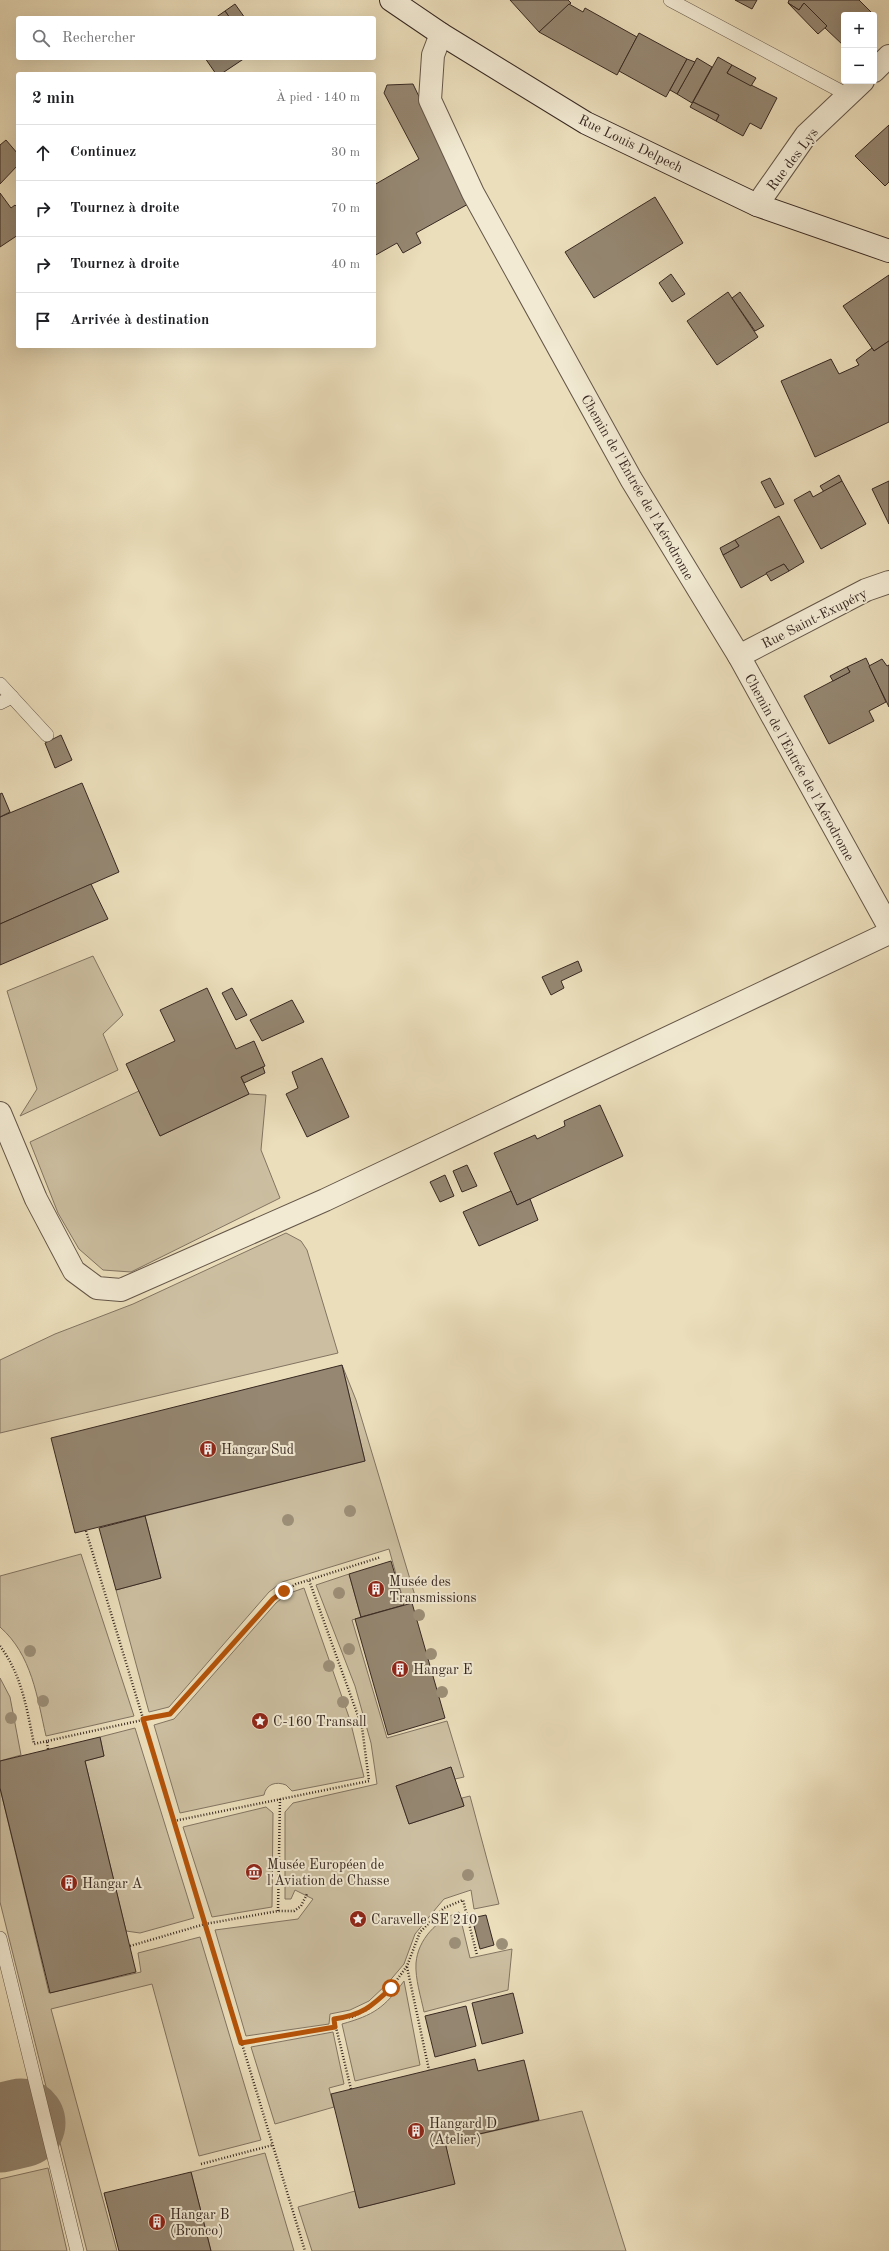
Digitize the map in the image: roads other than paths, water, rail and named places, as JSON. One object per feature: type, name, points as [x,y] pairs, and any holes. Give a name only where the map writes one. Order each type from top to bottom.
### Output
[{"type":"street","name":"Rue Louis Delpech","points":[[390,0],[441,34],[586,123],[757,205],[889,251]]},
{"type":"street","name":"Chemin de l'Entrée de l'Aérodrome","points":[[441,34],[433,55],[430,100],[473,193],[627,472],[739,656],[889,927]]},
{"type":"street","points":[[877,68],[889,56]]},
{"type":"street","name":"Rue des Lys","points":[[757,205],[806,135],[855,88]]},
{"type":"street","name":"Rue Saint-Exupéry","points":[[739,656],[866,590],[889,582]]},
{"type":"street","points":[[0,1113],[36,1199],[74,1271],[97,1288],[121,1290],[325,1200],[889,933]]},
{"type":"lane","points":[[670,0],[855,88]]},
{"type":"lane","points":[[0,684],[6,700],[47,735]]},
{"type":"lane","points":[[0,1938],[77,2251]]},
{"type":"place","name":"Hangar Sud","points":[[208,1449]]},
{"type":"place","name":"Musée des Transmissions","points":[[376,1589]]},
{"type":"place","name":"Hangar E","points":[[400,1669]]},
{"type":"place","name":"C-160 Transall","points":[[260,1721]]},
{"type":"place","name":"Musée Européen de l'Aviation de Chasse","points":[[254,1872]]},
{"type":"place","name":"Hangar A","points":[[69,1883]]},
{"type":"place","name":"Caravelle SE 210","points":[[358,1919]]},
{"type":"place","name":"Hangard D (Atelier)","points":[[416,2131]]},
{"type":"place","name":"Hangar B (Bronco)","points":[[157,2222]]}]
